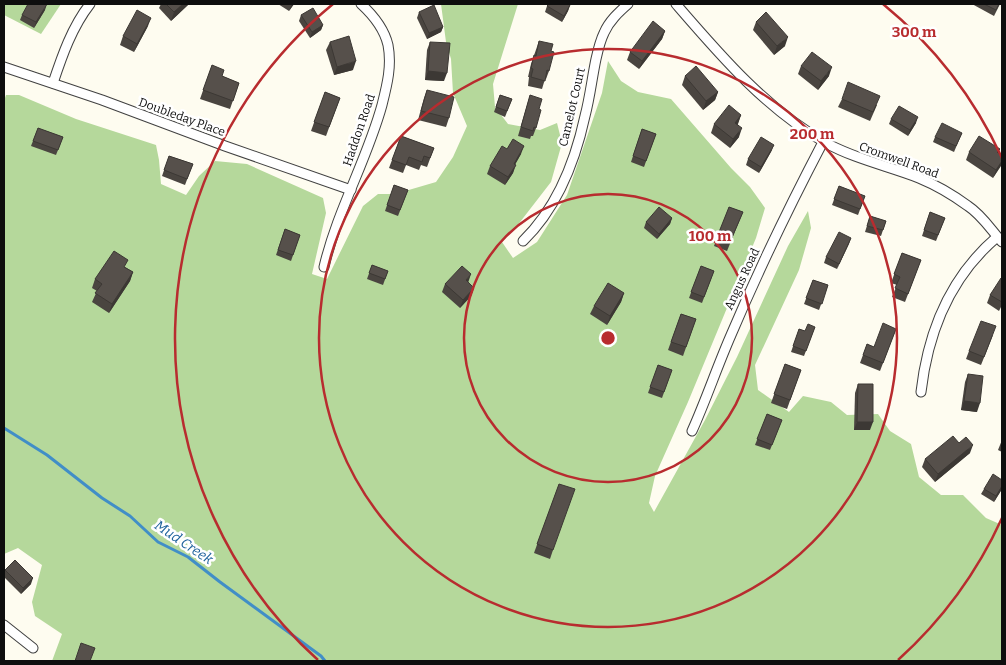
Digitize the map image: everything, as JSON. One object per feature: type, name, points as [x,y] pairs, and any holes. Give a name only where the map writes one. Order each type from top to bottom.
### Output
[{"type":"street","points":[[53,83],[65,49],[90,4]]},
{"type":"street","name":"Haddon Road","points":[[324,267],[332,240],[380,112],[390,68],[388,44],[384,34],[370,12],[361,4]]},
{"type":"street","name":"Camelot Court","points":[[523,241],[555,201],[563,184],[579,140],[603,34],[612,20],[628,4]]},
{"type":"street","name":"Cromwell Road","points":[[676,4],[713,47],[758,93],[803,129],[841,151],[919,178],[936,186],[970,207],[1000,239]]},
{"type":"street","name":"Doubleday Place","points":[[4,66],[351,190]]},
{"type":"street","name":"Angus Road","points":[[692,431],[758,273],[823,142]]},
{"type":"street","points":[[921,392],[927,355],[942,310],[969,264],[984,248],[1000,239]]},
{"type":"street","points":[[4,625],[34,648]]},
{"type":"green space","points":[[4,4],[61,4],[41,34],[4,15]]},
{"type":"green space","points":[[441,4],[518,4],[493,84],[495,107],[508,124],[540,130],[557,123],[562,143],[551,182],[502,242],[513,258],[537,242],[567,195],[602,93],[608,61],[621,81],[638,92],[671,99],[750,187],[765,208],[756,238],[655,476],[649,503],[654,512],[705,420],[737,357],[788,246],[808,211],[811,228],[799,270],[755,365],[758,390],[789,412],[803,396],[831,402],[847,415],[878,414],[890,431],[911,444],[919,477],[941,495],[963,495],[986,518],[1002,525],[1002,661],[52,661],[62,634],[35,616],[32,602],[42,565],[18,548],[4,554],[4,101],[6,95],[19,95],[76,119],[156,145],[161,184],[186,195],[199,176],[215,161],[247,164],[323,198],[326,213],[312,274],[327,279],[363,206],[378,194],[395,194],[436,182],[453,157],[467,126],[453,93],[451,59],[446,42]]},
{"type":"building","points":[[28,4],[47,4],[36,22],[22,15]]},
{"type":"building","points":[[166,4],[183,4],[174,12]]},
{"type":"building","points":[[549,4],[570,5],[564,16],[547,6]]},
{"type":"building","points":[[984,4],[999,4],[996,10]]},
{"type":"building","points":[[434,5],[443,27],[429,33],[419,12]]},
{"type":"building","points":[[313,8],[323,25],[312,32],[301,15]]},
{"type":"building","points":[[137,10],[151,18],[137,44],[123,36]]},
{"type":"building","points":[[766,12],[788,37],[777,46],[756,22]]},
{"type":"building","points":[[653,21],[665,31],[642,61],[630,52]]},
{"type":"building","points":[[349,36],[356,61],[337,67],[330,42]]},
{"type":"building","points":[[539,41],[553,44],[551,51],[554,52],[545,81],[531,77],[533,69],[531,68]]},
{"type":"building","points":[[430,42],[450,43],[447,73],[428,71]]},
{"type":"building","points":[[812,52],[832,67],[821,81],[801,66]]},
{"type":"building","points":[[212,65],[224,70],[222,76],[239,83],[233,101],[203,90]]},
{"type":"building","points":[[696,66],[718,92],[706,101],[685,76]]},
{"type":"building","points":[[848,82],[880,96],[873,112],[842,99]]},
{"type":"building","points":[[427,90],[454,97],[449,118],[421,111]]},
{"type":"building","points":[[325,92],[340,98],[329,127],[314,122]]},
{"type":"building","points":[[500,95],[512,99],[507,111],[496,107]]},
{"type":"building","points":[[530,95],[542,99],[536,128],[534,127],[533,131],[521,127]]},
{"type":"building","points":[[729,105],[741,115],[735,123],[742,128],[733,139],[714,124]]},
{"type":"building","points":[[899,106],[918,117],[910,130],[891,119]]},
{"type":"building","points":[[942,123],[962,133],[956,146],[935,137]]},
{"type":"building","points":[[38,128],[63,137],[58,150],[33,141]]},
{"type":"building","points":[[642,129],[656,134],[646,161],[633,156]]},
{"type":"building","points":[[401,136],[434,148],[430,158],[424,156],[422,162],[409,157],[406,165],[392,160]]},
{"type":"building","points":[[979,136],[1000,149],[997,152],[1002,156],[1002,161],[996,170],[969,152]]},
{"type":"building","points":[[761,137],[774,145],[761,167],[748,159]]},
{"type":"building","points":[[513,139],[524,146],[514,164],[516,165],[508,177],[490,166],[502,146],[507,149]]},
{"type":"building","points":[[169,156],[193,164],[187,179],[164,170]]},
{"type":"building","points":[[394,185],[408,190],[400,210],[387,205]]},
{"type":"building","points":[[839,186],[865,196],[860,209],[834,199]]},
{"type":"building","points":[[659,207],[672,218],[659,234],[646,222]]},
{"type":"building","points":[[729,207],[743,212],[730,242],[717,237]]},
{"type":"building","points":[[930,212],[945,218],[938,235],[924,230]]},
{"type":"building","points":[[870,216],[886,221],[883,230],[867,226]]},
{"type":"building","points":[[285,229],[300,235],[293,255],[278,250]]},
{"type":"building","points":[[839,232],[851,238],[839,264],[826,257]]},
{"type":"building","points":[[114,251],[128,260],[124,267],[133,272],[112,304],[95,293],[102,284],[95,279]]},
{"type":"building","points":[[902,253],[921,260],[908,294],[895,288],[900,277],[894,274]]},
{"type":"building","points":[[372,265],[388,271],[385,279],[369,273]]},
{"type":"building","points":[[462,266],[471,274],[466,280],[474,288],[463,300],[445,284]]},
{"type":"building","points":[[701,266],[714,271],[704,297],[691,292]]},
{"type":"building","points":[[1002,279],[1002,302],[990,295]]},
{"type":"building","points":[[813,280],[828,285],[822,304],[806,298]]},
{"type":"building","points":[[608,283],[624,293],[610,316],[594,306]]},
{"type":"building","points":[[681,314],[696,319],[686,347],[671,342]]},
{"type":"building","points":[[981,321],[996,326],[984,357],[969,351]]},
{"type":"building","points":[[883,323],[896,329],[883,363],[863,355],[867,344],[874,347]]},
{"type":"building","points":[[808,324],[815,327],[806,351],[793,346],[799,329],[805,331]]},
{"type":"building","points":[[785,364],[801,370],[790,400],[774,394]]},
{"type":"building","points":[[658,365],[672,370],[664,392],[650,387]]},
{"type":"building","points":[[968,374],[983,376],[980,403],[964,401]]},
{"type":"building","points":[[858,384],[873,384],[873,422],[857,422]]},
{"type":"building","points":[[767,414],[782,420],[772,445],[757,439]]},
{"type":"building","points":[[953,436],[959,443],[966,437],[973,445],[938,474],[925,459]]},
{"type":"building","points":[[993,474],[1002,480],[1002,486],[996,496],[984,489]]},
{"type":"building","points":[[559,484],[575,489],[553,550],[537,544]]},
{"type":"building","points":[[15,560],[33,578],[23,588],[5,570]]},
{"type":"building","points":[[81,643],[95,648],[90,661],[75,661]]},
{"type":"waterway","name":"Mud Creek","points":[[4,428],[47,455],[102,498],[130,516],[158,542],[188,557],[321,656],[325,661]]}]
